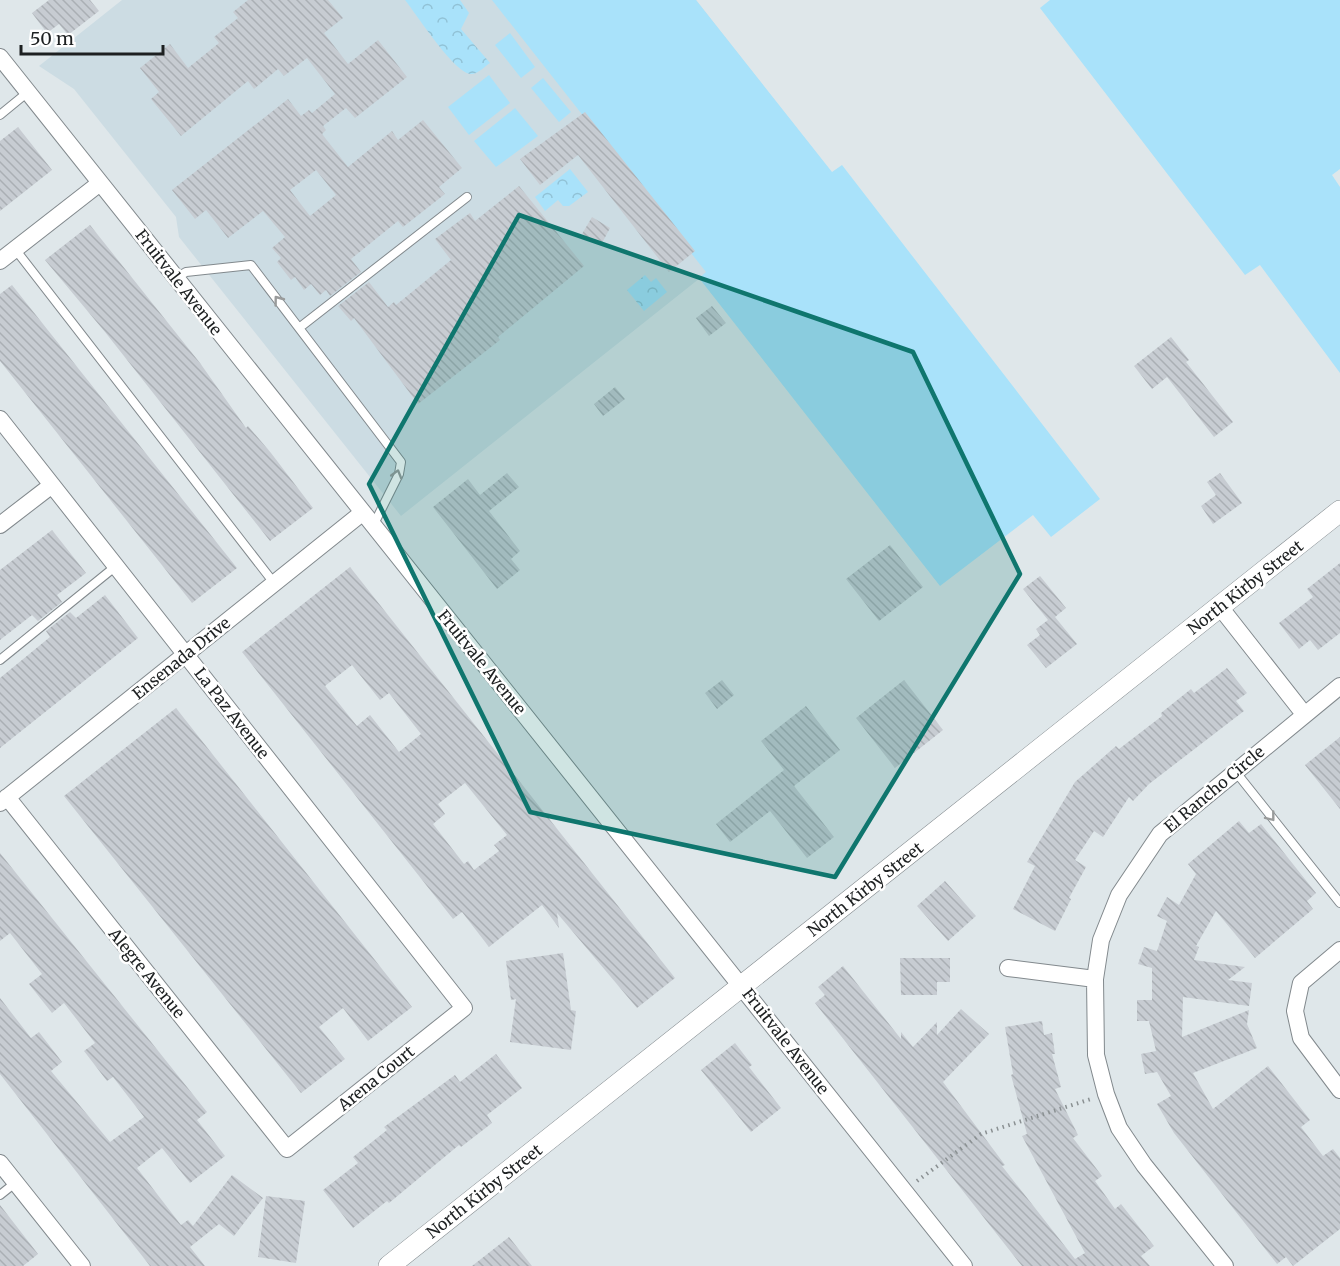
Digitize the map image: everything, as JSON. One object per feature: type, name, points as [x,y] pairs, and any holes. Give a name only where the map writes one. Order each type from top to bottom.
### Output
[{"type":"street","name":"Fruitvale Avenue","points":[[0,57],[964,1266]]},
{"type":"street","points":[[0,261],[100,183]]},
{"type":"street","name":"La Paz Avenue","points":[[0,419],[464,1008]]},
{"type":"street","points":[[0,525],[52,485]]},
{"type":"street","name":"North Kirby Street","points":[[392,1265],[1340,511]]},
{"type":"street","name":"Ensenada Drive","points":[[3,800],[362,513]]},
{"type":"street","points":[[1220,607],[1304,714]]},
{"type":"street","name":"El Rancho Circle","points":[[1225,1266],[1131,1146],[1119,1128],[1106,1094],[1096,1054],[1095,979],[1101,940],[1119,895],[1160,834],[1340,686]]},
{"type":"street","name":"Alegre Avenue","points":[[3,800],[287,1149]]},
{"type":"street","points":[[1340,950],[1301,983],[1295,1011],[1301,1038],[1340,1090]]},
{"type":"street","points":[[1008,968],[1095,979]]},
{"type":"street","name":"Arena Court","points":[[287,1149],[464,1008]]},
{"type":"street","points":[[0,1163],[82,1266]]},
{"type":"lane","points":[[0,116],[28,92]]},
{"type":"lane","points":[[299,328],[467,196]]},
{"type":"lane","points":[[15,249],[274,583]]},
{"type":"lane","points":[[176,278],[186,272],[251,265],[401,462],[399,474],[373,526]]},
{"type":"lane","points":[[0,660],[116,566]]},
{"type":"lane","points":[[1235,771],[1340,903]]},
{"type":"lane","points":[[0,1195],[15,1182]]},
{"type":"path","points":[[917,1181],[981,1134],[1106,1094]]},
{"type":"highlighted area","points":[[519,215],[913,352],[1020,574],[835,877],[530,812],[369,484]]},
{"type":"shaded area","points":[[122,0],[696,0],[832,173],[401,516],[179,237],[176,217],[74,89],[39,66]]},
{"type":"green space","points":[[405,0],[460,0],[469,13],[461,29],[490,63],[475,73],[470,74],[463,71],[445,53]]},
{"type":"green space","points":[[492,0],[696,0],[832,172],[842,165],[1100,499],[1051,537],[1033,515],[940,586],[699,278],[706,272]]},
{"type":"green space","points":[[1050,0],[1340,0],[1340,169],[1332,175],[1340,187],[1340,373],[1260,265],[1245,275],[1040,8]]},
{"type":"green space","points":[[510,33],[535,67],[521,78],[495,45]]},
{"type":"green space","points":[[489,75],[510,103],[469,135],[448,107]]},
{"type":"green space","points":[[543,78],[571,112],[559,122],[531,88]]},
{"type":"green space","points":[[515,108],[538,136],[496,167],[474,141]]},
{"type":"green space","points":[[570,169],[588,192],[569,206],[563,206],[558,200],[545,211],[535,197]]},
{"type":"green space","points":[[645,275],[651,282],[656,278],[667,292],[644,311],[627,290]]},
{"type":"building","points":[[49,0],[90,0],[99,11],[68,35],[59,24],[47,33],[32,13]]},
{"type":"building","points":[[248,0],[328,0],[343,18],[324,33],[348,64],[378,40],[407,77],[355,118],[346,108],[323,126],[326,130],[322,134],[348,167],[392,131],[398,140],[423,120],[462,168],[439,187],[445,194],[403,227],[398,221],[351,259],[361,272],[330,296],[326,290],[320,295],[311,284],[304,290],[295,277],[291,280],[277,262],[281,258],[272,248],[285,237],[263,211],[228,238],[206,210],[195,219],[172,190],[288,99],[301,116],[309,110],[312,113],[335,94],[307,58],[284,76],[278,69],[254,89],[248,81],[181,136],[151,99],[159,92],[140,68],[170,44],[188,68],[219,43],[214,37],[238,18],[233,12]],"holes":[[[316,170],[336,195],[310,216],[290,190]]]},
{"type":"building","points":[[585,112],[695,251],[669,272],[578,155],[540,185],[520,159]]},
{"type":"building","points":[[18,127],[52,170],[0,211],[0,141]]},
{"type":"building","points":[[519,186],[584,266],[498,337],[500,340],[418,404],[354,318],[351,321],[338,306],[369,282],[388,307],[394,302],[396,305],[451,260],[435,239],[470,213],[475,221]]},
{"type":"building","points":[[592,217],[610,228],[601,245],[582,234]]},
{"type":"building","points":[[90,225],[200,363],[246,428],[248,426],[271,453],[313,508],[270,541],[105,332],[45,260]]},
{"type":"building","points":[[12,285],[237,568],[192,603],[0,361],[0,294]]},
{"type":"building","points":[[712,306],[726,323],[709,336],[696,318]]},
{"type":"building","points":[[1171,337],[1189,360],[1186,362],[1233,422],[1214,437],[1167,377],[1152,389],[1134,366]]},
{"type":"building","points":[[615,387],[625,399],[603,416],[594,404]]},
{"type":"building","points":[[507,473],[519,487],[489,511],[520,551],[511,559],[520,570],[497,589],[433,507],[468,479],[480,495]]},
{"type":"building","points":[[1220,473],[1242,503],[1213,524],[1201,506],[1216,495],[1207,482]]},
{"type":"building","points":[[52,530],[86,573],[57,595],[62,602],[38,621],[32,615],[0,640],[0,570]]},
{"type":"building","points":[[890,545],[923,587],[879,621],[846,579]]},
{"type":"building","points":[[1340,563],[1340,633],[1318,650],[1310,640],[1299,649],[1279,623],[1313,597],[1307,589]]},
{"type":"building","points":[[350,567],[675,978],[637,1008],[557,913],[559,928],[542,905],[489,947],[462,912],[453,919],[242,652]],"holes":[[[352,665],[380,700],[389,693],[421,734],[399,752],[370,715],[357,726],[325,686]],[[465,783],[507,835],[494,845],[499,851],[474,870],[468,861],[464,864],[433,824],[445,814],[438,804]]]},
{"type":"building","points":[[1040,576],[1066,608],[1055,617],[1077,644],[1046,668],[1027,645],[1040,635],[1036,629],[1048,620],[1023,589]]},
{"type":"building","points":[[105,595],[138,638],[0,748],[0,678],[50,637],[46,631],[70,612],[76,618]]},
{"type":"building","points":[[1227,668],[1247,693],[1236,701],[1244,711],[1149,784],[1133,801],[1129,797],[1103,837],[1094,831],[1075,860],[1086,867],[1055,931],[1013,909],[1035,866],[1027,862],[1075,782],[1116,746],[1119,749],[1162,716],[1161,713],[1191,689],[1194,693]]},
{"type":"building","points":[[722,680],[734,695],[717,709],[705,693]]},
{"type":"building","points":[[904,680],[943,730],[895,768],[856,718]]},
{"type":"building","points":[[806,706],[840,750],[794,786],[834,837],[807,858],[770,811],[730,842],[716,824],[784,770],[761,741]]},
{"type":"building","points":[[176,708],[412,1007],[368,1041],[343,1008],[319,1027],[345,1059],[301,1093],[64,796]]},
{"type":"building","points":[[1340,737],[1340,809],[1305,765]]},
{"type":"building","points":[[1239,821],[1249,833],[1261,824],[1316,893],[1307,901],[1313,909],[1255,958],[1216,911],[1196,946],[1199,947],[1194,960],[1245,967],[1228,980],[1252,983],[1249,1006],[1183,997],[1182,1037],[1249,1010],[1247,1024],[1257,1048],[1193,1073],[1213,1109],[1268,1066],[1310,1120],[1301,1127],[1323,1156],[1333,1149],[1340,1158],[1340,1229],[1293,1266],[1286,1257],[1277,1264],[1174,1133],[1157,1104],[1171,1096],[1157,1072],[1145,1074],[1141,1054],[1156,1051],[1149,1021],[1137,1021],[1137,1000],[1152,1000],[1152,968],[1138,964],[1144,947],[1157,951],[1167,921],[1157,916],[1167,897],[1179,905],[1196,874],[1188,864]]},
{"type":"building","points":[[0,853],[207,1112],[197,1120],[225,1156],[190,1183],[162,1148],[137,1168],[181,1225],[188,1220],[193,1226],[232,1175],[263,1198],[234,1236],[219,1224],[190,1247],[205,1266],[150,1266],[0,1074],[0,998],[31,1038],[39,1032],[62,1062],[51,1071],[110,1142],[144,1117],[113,1077],[107,1081],[84,1051],[95,1043],[64,1003],[52,1013],[29,984],[42,974],[10,933],[0,941]]},
{"type":"building","points":[[945,881],[976,916],[948,941],[917,906]]},
{"type":"building","points":[[563,953],[571,1010],[576,1011],[571,1050],[510,1042],[516,999],[511,1000],[506,961]]},
{"type":"building","points":[[900,958],[950,958],[950,982],[937,982],[937,995],[901,995]]},
{"type":"building","points":[[843,966],[901,1039],[901,1032],[913,1047],[937,1022],[937,1035],[961,1009],[989,1034],[943,1082],[1005,1165],[1002,1166],[1075,1259],[1085,1253],[1022,1136],[1027,1134],[1011,1075],[1013,1074],[1005,1027],[1042,1021],[1044,1035],[1052,1033],[1055,1054],[1052,1054],[1061,1087],[1055,1089],[1078,1135],[1073,1138],[1102,1176],[1095,1181],[1115,1209],[1121,1204],[1154,1246],[1141,1256],[1150,1266],[1022,1266],[815,1003],[825,995],[818,987]]},
{"type":"building","points":[[735,1043],[752,1065],[749,1067],[781,1108],[751,1132],[701,1070]]},
{"type":"building","points":[[496,1054],[522,1088],[487,1115],[492,1123],[461,1147],[459,1145],[389,1203],[387,1201],[353,1228],[323,1190],[358,1163],[353,1157],[387,1130],[384,1127],[455,1075],[460,1082]]},
{"type":"building","points":[[266,1196],[305,1201],[296,1263],[258,1257]]},
{"type":"building","points":[[0,1205],[38,1254],[23,1266],[0,1266]]},
{"type":"building","points":[[509,1237],[532,1266],[472,1266]]}]
